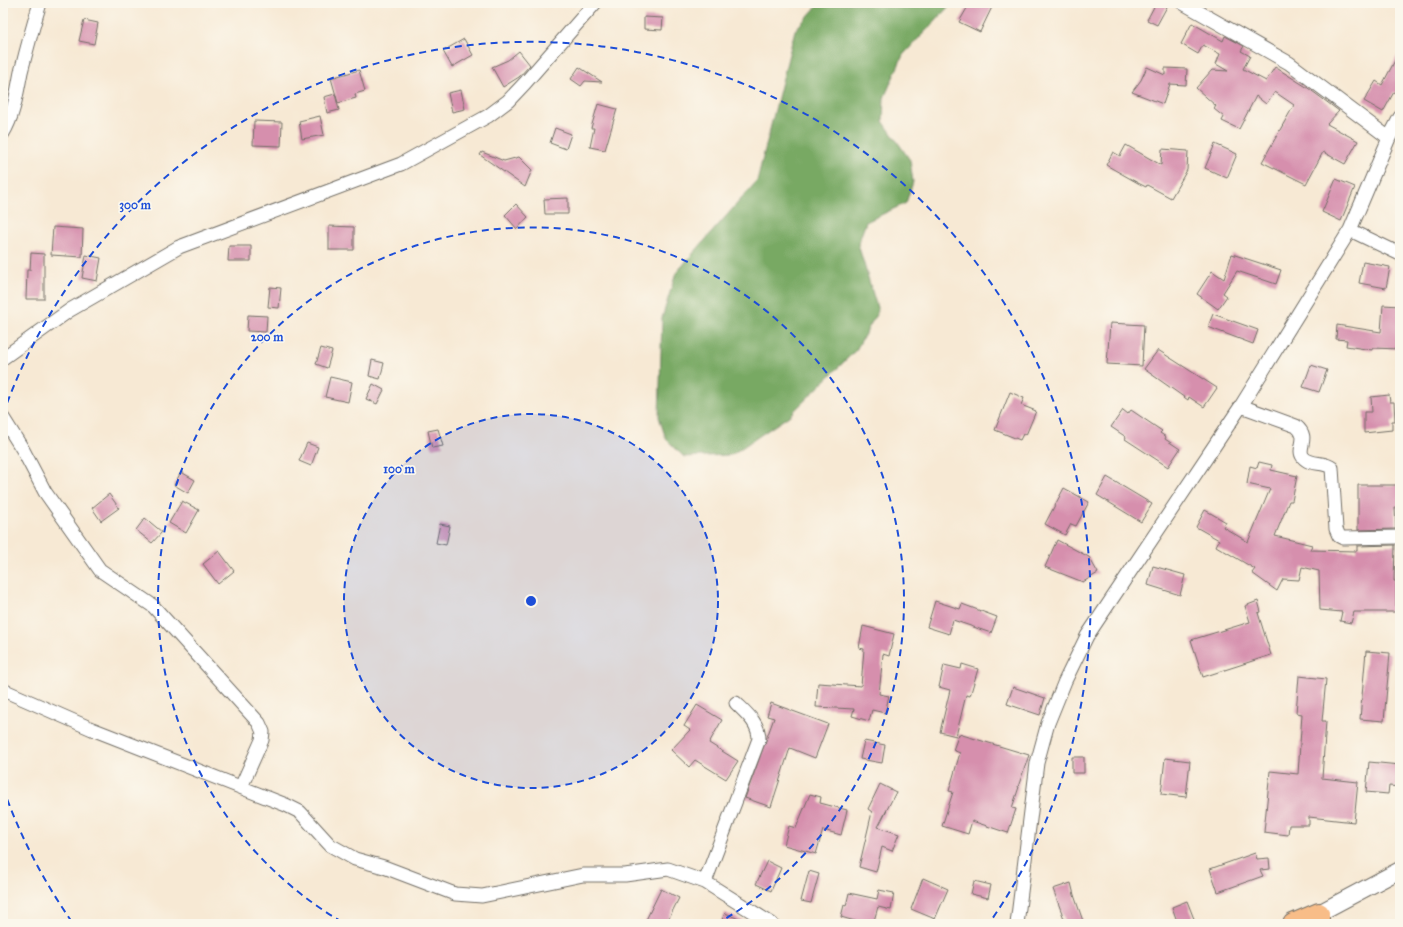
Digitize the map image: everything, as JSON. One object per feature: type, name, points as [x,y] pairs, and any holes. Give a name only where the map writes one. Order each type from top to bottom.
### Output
[{"type":"main road","points":[[1293,924],[1319,919]]},
{"type":"street","points":[[3,133],[8,126],[29,38],[40,3]]},
{"type":"street","points":[[3,358],[70,310],[179,247],[401,164],[488,116],[508,101],[595,3]]},
{"type":"street","points":[[1183,3],[1289,63],[1389,138]]},
{"type":"street","points":[[1017,924],[1037,763],[1048,723],[1065,680],[1087,636],[1241,406],[1350,230],[1389,138],[1400,117]]},
{"type":"street","points":[[1350,230],[1400,254]]},
{"type":"street","points":[[1241,406],[1296,426],[1301,430],[1304,436],[1301,454],[1304,458],[1308,461],[1328,465],[1332,468],[1336,529],[1339,536],[1343,538],[1400,537]]},
{"type":"street","points":[[3,418],[23,450],[45,492],[100,570],[153,606],[259,723],[263,732],[262,740],[242,787]]},
{"type":"street","points":[[3,690],[92,729],[286,805],[300,812],[330,845],[355,859],[384,867],[412,880],[455,894],[482,896],[583,875],[625,875],[668,869],[705,882],[772,924]]},
{"type":"street","points":[[705,882],[759,739],[759,732],[756,724],[736,703]]},
{"type":"street","points":[[1319,919],[1400,870]]},
{"type":"green space","points":[[820,3],[952,3],[903,55],[884,98],[883,121],[910,160],[913,182],[906,203],[866,222],[858,244],[878,311],[856,350],[789,416],[731,455],[684,457],[666,439],[659,417],[662,318],[676,273],[757,181],[795,30]]},
{"type":"building","points":[[970,3],[994,3],[980,32],[959,22]]},
{"type":"building","points":[[1156,3],[1169,3],[1157,25],[1147,20]]},
{"type":"building","points":[[644,17],[663,18],[662,30],[644,29]]},
{"type":"building","points":[[84,20],[98,23],[94,44],[79,41]]},
{"type":"building","points":[[1192,23],[1223,41],[1225,36],[1244,46],[1241,51],[1250,56],[1243,69],[1266,81],[1275,67],[1308,88],[1339,111],[1327,124],[1358,141],[1345,164],[1323,152],[1306,184],[1262,162],[1294,105],[1275,92],[1266,104],[1256,96],[1239,129],[1222,121],[1224,117],[1214,109],[1216,106],[1196,88],[1212,70],[1228,71],[1216,64],[1220,54],[1203,45],[1198,54],[1181,44]]},
{"type":"building","points":[[464,39],[473,55],[452,67],[443,51]]},
{"type":"building","points":[[519,51],[530,65],[519,77],[503,87],[492,67],[508,60]]},
{"type":"building","points":[[1400,51],[1400,95],[1394,92],[1383,112],[1364,101],[1376,81],[1382,85]]},
{"type":"building","points":[[579,67],[602,82],[585,81],[581,86],[571,79]]},
{"type":"building","points":[[1147,67],[1165,75],[1165,68],[1187,69],[1186,85],[1170,84],[1163,104],[1132,92],[1141,80]]},
{"type":"building","points":[[359,70],[365,91],[355,94],[356,98],[338,103],[331,78]]},
{"type":"building","points":[[461,90],[465,109],[452,112],[448,93]]},
{"type":"building","points":[[335,94],[339,110],[327,113],[324,97]]},
{"type":"building","points":[[598,104],[617,109],[605,150],[590,147],[594,128],[591,128]]},
{"type":"building","points":[[320,116],[324,135],[302,139],[299,121]]},
{"type":"building","points":[[254,121],[282,122],[281,146],[253,145]]},
{"type":"building","points":[[555,128],[571,134],[566,149],[550,143]]},
{"type":"building","points":[[1215,144],[1237,154],[1227,178],[1205,168]]},
{"type":"building","points":[[1126,145],[1161,165],[1162,149],[1188,151],[1187,170],[1171,198],[1147,185],[1146,187],[1138,183],[1106,165],[1113,152],[1120,156]]},
{"type":"building","points":[[482,152],[504,161],[519,157],[532,170],[525,187],[480,155]]},
{"type":"building","points":[[1336,179],[1355,187],[1341,221],[1322,212]]},
{"type":"building","points":[[568,198],[568,214],[545,214],[544,199]]},
{"type":"building","points":[[516,204],[528,217],[517,229],[505,215]]},
{"type":"building","points":[[329,226],[354,227],[354,250],[329,250]]},
{"type":"building","points":[[53,227],[83,229],[82,257],[51,255]]},
{"type":"building","points":[[229,246],[251,246],[251,261],[228,261]]},
{"type":"building","points":[[31,253],[44,254],[44,299],[26,299],[27,270],[30,270]]},
{"type":"building","points":[[1232,254],[1281,270],[1276,284],[1237,271],[1223,293],[1227,296],[1218,309],[1197,294],[1212,271],[1224,279]]},
{"type":"building","points":[[86,255],[101,258],[97,281],[82,278]]},
{"type":"building","points":[[1363,262],[1390,267],[1386,288],[1359,283]]},
{"type":"building","points":[[270,287],[281,288],[279,308],[268,307]]},
{"type":"building","points":[[1383,305],[1400,306],[1400,349],[1372,348],[1372,350],[1346,346],[1347,340],[1336,339],[1337,325],[1381,332]]},
{"type":"building","points":[[1213,314],[1258,330],[1253,344],[1208,327]]},
{"type":"building","points":[[248,315],[267,316],[266,332],[247,331]]},
{"type":"building","points":[[1110,323],[1144,325],[1142,366],[1107,364]]},
{"type":"building","points":[[321,348],[332,351],[327,368],[316,364]]},
{"type":"building","points":[[1158,350],[1217,388],[1204,407],[1189,397],[1188,400],[1144,369]]},
{"type":"building","points":[[372,360],[384,363],[380,379],[369,376]]},
{"type":"building","points":[[1311,365],[1327,370],[1319,392],[1303,387]]},
{"type":"building","points":[[330,377],[352,382],[348,402],[325,397]]},
{"type":"building","points":[[373,384],[384,390],[377,404],[366,399]]},
{"type":"building","points":[[1010,392],[1024,398],[1021,405],[1036,411],[1026,435],[1023,434],[1020,440],[995,430]]},
{"type":"building","points":[[1389,395],[1390,402],[1394,402],[1395,421],[1392,421],[1392,430],[1364,433],[1364,412],[1372,412],[1371,397]]},
{"type":"building","points":[[1123,410],[1128,414],[1131,410],[1162,431],[1160,433],[1166,437],[1165,439],[1180,449],[1168,467],[1125,439],[1126,437],[1111,427]]},
{"type":"building","points":[[438,429],[443,446],[432,448],[428,431]]},
{"type":"building","points":[[307,443],[318,447],[311,466],[299,461]]},
{"type":"building","points":[[1259,462],[1272,465],[1271,470],[1297,476],[1292,501],[1289,501],[1275,536],[1312,545],[1310,550],[1357,551],[1357,546],[1395,545],[1394,581],[1396,581],[1396,612],[1354,612],[1351,623],[1340,621],[1342,612],[1320,610],[1319,571],[1302,567],[1299,580],[1283,579],[1277,591],[1252,573],[1255,569],[1216,546],[1219,540],[1196,527],[1205,510],[1226,522],[1223,527],[1248,542],[1270,489],[1247,484],[1250,466],[1257,468]]},
{"type":"building","points":[[181,472],[195,480],[188,493],[174,485]]},
{"type":"building","points":[[1107,477],[1152,504],[1141,522],[1097,495]]},
{"type":"building","points":[[1358,485],[1400,485],[1400,508],[1395,508],[1396,529],[1358,530]]},
{"type":"building","points":[[1064,488],[1089,502],[1076,526],[1071,524],[1065,535],[1045,524]]},
{"type":"building","points":[[109,494],[119,508],[101,521],[92,508]]},
{"type":"building","points":[[182,501],[199,510],[186,533],[169,523]]},
{"type":"building","points":[[145,518],[162,532],[152,543],[136,530]]},
{"type":"building","points":[[440,524],[450,526],[446,545],[436,543]]},
{"type":"building","points":[[1057,540],[1089,557],[1098,573],[1083,582],[1045,567]]},
{"type":"building","points":[[219,551],[234,571],[218,584],[203,564]]},
{"type":"building","points":[[1153,566],[1185,575],[1180,595],[1148,585]]},
{"type":"building","points":[[935,601],[960,609],[962,604],[997,617],[991,633],[953,620],[949,634],[927,627]]},
{"type":"building","points":[[1258,601],[1261,612],[1258,613],[1271,655],[1203,677],[1191,640],[1250,622],[1245,606]]},
{"type":"building","points":[[863,626],[894,634],[889,656],[883,654],[879,694],[889,696],[885,713],[872,710],[869,721],[852,716],[854,709],[816,707],[818,683],[861,686],[864,649],[859,648]]},
{"type":"building","points":[[1366,651],[1390,653],[1384,721],[1360,719]]},
{"type":"building","points":[[962,664],[978,669],[970,696],[966,695],[956,736],[940,732],[950,690],[939,687],[944,665],[961,669]]},
{"type":"building","points":[[1299,676],[1326,679],[1322,721],[1326,721],[1322,778],[1358,782],[1354,822],[1309,817],[1309,825],[1289,825],[1288,835],[1264,832],[1270,771],[1298,774],[1302,714],[1296,713]]},
{"type":"building","points":[[1013,687],[1045,698],[1040,715],[1007,704]]},
{"type":"building","points":[[771,703],[828,724],[815,758],[790,748],[771,807],[745,798],[774,718],[767,716]]},
{"type":"building","points":[[697,705],[722,720],[709,743],[738,761],[726,779],[695,760],[689,767],[671,750],[690,730],[684,726]]},
{"type":"building","points":[[959,734],[1029,755],[1012,808],[1016,809],[1008,833],[972,821],[968,834],[942,826],[953,792],[949,791],[960,753],[953,750]]},
{"type":"building","points":[[864,741],[885,745],[882,763],[860,759]]},
{"type":"building","points":[[1072,757],[1084,757],[1084,773],[1072,773]]},
{"type":"building","points":[[1165,758],[1190,761],[1186,797],[1161,794]]},
{"type":"building","points":[[1369,762],[1400,765],[1400,787],[1389,786],[1388,794],[1366,792]]},
{"type":"building","points":[[880,784],[896,792],[878,827],[899,834],[892,851],[882,847],[876,872],[859,867],[872,812],[868,809]]},
{"type":"building","points":[[810,794],[821,797],[820,803],[847,810],[841,835],[823,830],[816,854],[784,845],[789,826],[796,828]]},
{"type":"building","points":[[1255,853],[1257,859],[1269,858],[1270,869],[1260,870],[1263,876],[1218,892],[1210,869]]},
{"type":"building","points":[[767,861],[781,868],[771,891],[756,884]]},
{"type":"building","points":[[809,871],[819,874],[811,903],[801,901]]},
{"type":"building","points":[[923,878],[948,889],[935,919],[911,909]]},
{"type":"building","points":[[974,881],[991,885],[988,898],[971,894]]},
{"type":"building","points":[[1071,883],[1084,924],[1066,924],[1053,889]]},
{"type":"building","points":[[661,889],[679,898],[666,924],[644,924]]},
{"type":"building","points":[[879,890],[894,893],[891,910],[878,907],[873,924],[865,924],[841,917],[844,905],[846,906],[849,893],[877,899]]},
{"type":"building","points":[[1187,901],[1196,924],[1178,924],[1172,907]]},
{"type":"building","points":[[725,913],[750,924],[720,924]]}]
